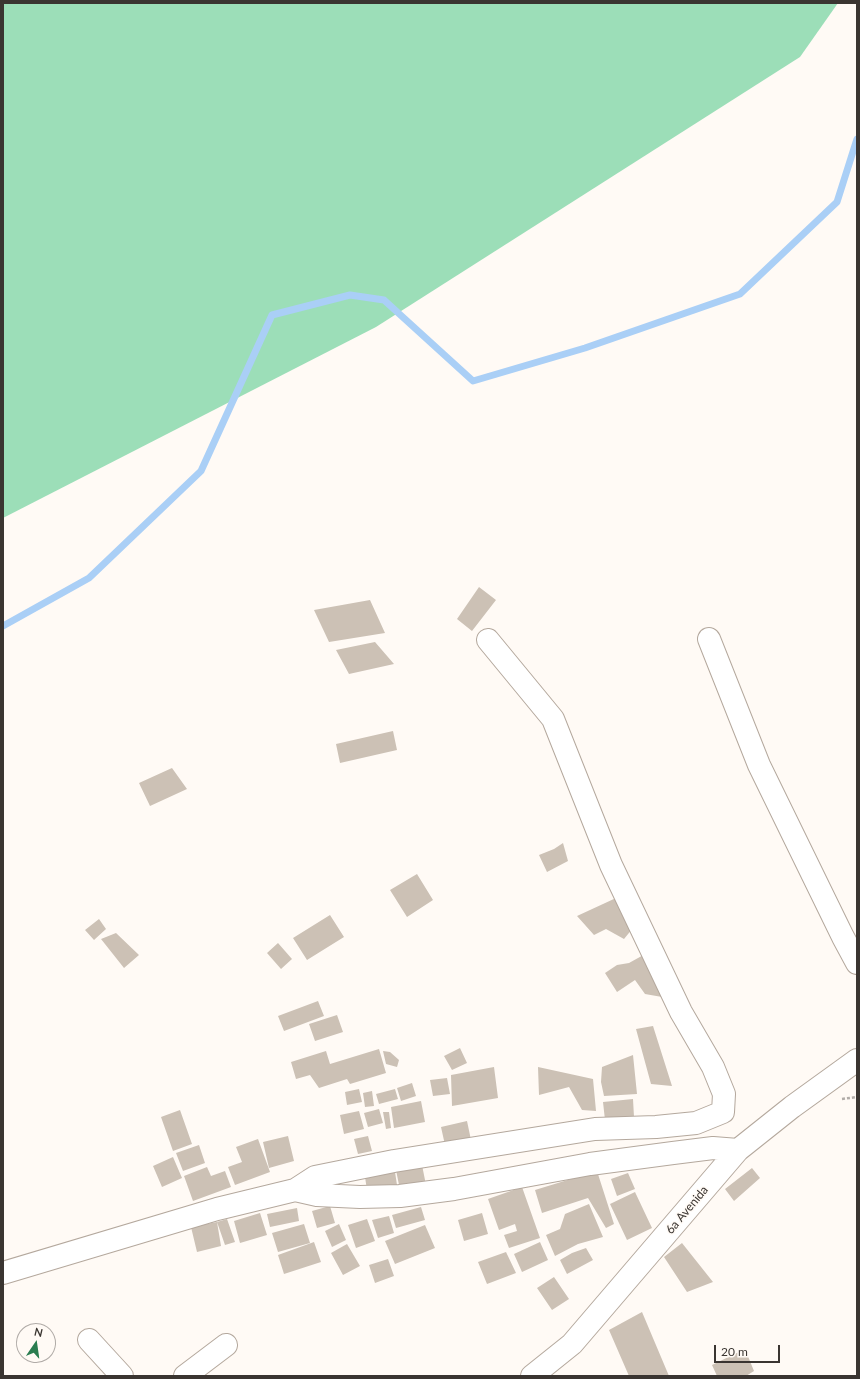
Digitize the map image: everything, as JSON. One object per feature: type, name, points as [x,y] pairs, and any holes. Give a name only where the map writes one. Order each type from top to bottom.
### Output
[{"type":"street","points":[[709,639],[759,765],[843,938],[857,963]]},
{"type":"street","points":[[3,1273],[217,1209],[295,1190],[315,1177],[394,1161],[595,1129],[656,1127],[696,1123],[723,1112],[724,1094],[713,1067],[681,1012],[611,866],[553,719],[488,640]]},
{"type":"street","name":"6a Avenida","points":[[532,1376],[572,1344],[738,1150],[792,1107],[857,1060]]},
{"type":"street","points":[[696,1123],[713,1148]]},
{"type":"street","points":[[295,1190],[317,1195],[360,1197],[400,1196],[454,1189],[590,1164],[713,1148],[738,1150]]},
{"type":"street","points":[[89,1340],[122,1376]]},
{"type":"street","points":[[185,1376],[226,1345]]},
{"type":"green space","points":[[3,3],[838,3],[800,57],[376,327],[3,518]]},
{"type":"building","points":[[479,587],[496,600],[472,631],[457,619]]},
{"type":"building","points":[[370,600],[385,633],[329,642],[314,610]]},
{"type":"building","points":[[375,642],[394,664],[349,674],[336,650]]},
{"type":"building","points":[[393,731],[397,750],[340,763],[336,744]]},
{"type":"building","points":[[172,768],[187,789],[150,806],[139,783]]},
{"type":"building","points":[[563,843],[568,861],[547,872],[539,855],[554,849]]},
{"type":"building","points":[[417,874],[433,900],[407,917],[390,890]]},
{"type":"building","points":[[616,898],[633,928],[624,939],[606,929],[594,935],[577,916]]},
{"type":"building","points":[[330,915],[344,937],[307,960],[293,938]]},
{"type":"building","points":[[99,919],[106,929],[94,940],[85,930]]},
{"type":"building","points":[[116,933],[139,955],[124,968],[101,939]]},
{"type":"building","points":[[278,943],[292,959],[281,969],[267,953]]},
{"type":"building","points":[[647,953],[668,993],[662,997],[645,994],[635,980],[617,992],[605,973],[617,965],[629,963]]},
{"type":"building","points":[[318,1001],[324,1016],[284,1031],[278,1016]]},
{"type":"building","points":[[337,1015],[343,1032],[315,1041],[309,1024]]},
{"type":"building","points":[[653,1026],[672,1086],[651,1084],[636,1029]]},
{"type":"building","points":[[460,1048],[467,1063],[452,1070],[444,1056]]},
{"type":"building","points":[[379,1049],[386,1073],[350,1084],[347,1079],[319,1088],[310,1075],[296,1079],[291,1062],[326,1051],[330,1064]]},
{"type":"building","points":[[383,1051],[390,1052],[399,1060],[397,1067],[386,1064]]},
{"type":"building","points":[[633,1055],[637,1094],[604,1096],[601,1082],[602,1067]]},
{"type":"building","points":[[494,1067],[498,1098],[452,1106],[451,1075]]},
{"type":"building","points":[[538,1067],[593,1079],[596,1111],[582,1110],[569,1087],[539,1095]]},
{"type":"building","points":[[447,1078],[450,1094],[433,1096],[430,1080]]},
{"type":"building","points":[[412,1083],[416,1096],[401,1101],[397,1088]]},
{"type":"building","points":[[359,1089],[362,1102],[347,1105],[345,1092]]},
{"type":"building","points":[[395,1089],[398,1099],[379,1104],[376,1094]]},
{"type":"building","points":[[372,1091],[374,1106],[365,1107],[363,1093]]},
{"type":"building","points":[[633,1099],[634,1117],[605,1120],[603,1102]]},
{"type":"building","points":[[421,1101],[425,1122],[394,1128],[391,1107]]},
{"type":"building","points":[[379,1109],[383,1123],[368,1127],[364,1113]]},
{"type":"building","points":[[180,1110],[192,1144],[173,1151],[161,1117]]},
{"type":"building","points":[[359,1111],[364,1129],[344,1134],[340,1115]]},
{"type":"building","points":[[383,1112],[389,1112],[391,1128],[386,1129]]},
{"type":"building","points":[[467,1121],[471,1140],[445,1145],[441,1127]]},
{"type":"building","points":[[288,1136],[294,1161],[269,1168],[263,1142]]},
{"type":"building","points":[[368,1136],[372,1151],[358,1154],[354,1139]]},
{"type":"building","points":[[258,1139],[270,1172],[235,1185],[228,1167],[242,1162],[236,1147]]},
{"type":"building","points":[[199,1145],[205,1163],[183,1171],[176,1153]]},
{"type":"building","points":[[173,1157],[182,1178],[162,1187],[153,1166]]},
{"type":"building","points":[[422,1165],[426,1185],[400,1190],[396,1170]]},
{"type":"building","points":[[207,1167],[211,1176],[225,1171],[231,1187],[193,1201],[184,1176]]},
{"type":"building","points":[[752,1168],[760,1178],[734,1201],[725,1189]]},
{"type":"building","points":[[597,1171],[614,1224],[606,1228],[588,1198],[542,1213],[535,1190]]},
{"type":"building","points":[[395,1172],[397,1185],[367,1190],[365,1177]]},
{"type":"building","points":[[628,1173],[635,1189],[617,1196],[611,1179]]},
{"type":"building","points":[[522,1187],[540,1238],[509,1248],[504,1235],[517,1231],[515,1224],[499,1230],[488,1199]]},
{"type":"building","points":[[635,1192],[652,1228],[627,1240],[610,1204]]},
{"type":"building","points":[[589,1204],[603,1237],[578,1244],[555,1256],[546,1235],[560,1229],[565,1214]]},
{"type":"building","points":[[330,1206],[335,1223],[317,1228],[312,1211]]},
{"type":"building","points":[[421,1207],[425,1220],[396,1228],[392,1215]]},
{"type":"building","points":[[297,1208],[299,1221],[270,1227],[267,1214]]},
{"type":"building","points":[[260,1213],[267,1235],[240,1243],[234,1221]]},
{"type":"building","points":[[482,1213],[488,1234],[464,1241],[458,1220]]},
{"type":"building","points":[[389,1216],[394,1233],[378,1238],[372,1220]]},
{"type":"building","points":[[227,1219],[235,1242],[225,1245],[217,1222]]},
{"type":"building","points":[[367,1219],[375,1241],[356,1248],[348,1225]]},
{"type":"building","points":[[217,1222],[221,1246],[197,1252],[191,1227]]},
{"type":"building","points":[[304,1224],[310,1243],[278,1252],[272,1233]]},
{"type":"building","points":[[339,1224],[346,1240],[332,1247],[325,1231]]},
{"type":"building","points":[[425,1225],[435,1248],[395,1264],[385,1241]]},
{"type":"building","points":[[314,1242],[321,1262],[284,1274],[278,1255]]},
{"type":"building","points":[[540,1242],[548,1260],[522,1272],[514,1254]]},
{"type":"building","points":[[682,1243],[713,1282],[687,1292],[664,1257]]},
{"type":"building","points":[[347,1244],[360,1266],[343,1275],[331,1253]]},
{"type":"building","points":[[586,1248],[593,1260],[567,1274],[560,1260],[572,1253]]},
{"type":"building","points":[[506,1252],[516,1273],[487,1284],[478,1262]]},
{"type":"building","points":[[388,1259],[394,1276],[375,1283],[369,1265]]},
{"type":"building","points":[[554,1277],[569,1299],[552,1310],[537,1288]]},
{"type":"building","points":[[642,1312],[669,1376],[629,1376],[609,1330]]},
{"type":"building","points":[[745,1349],[754,1371],[746,1376],[717,1376],[712,1365]]},
{"type":"waterway","points":[[3,626],[89,578],[201,471],[272,315],[350,295],[384,300],[473,381],[585,348],[740,294],[837,202],[857,139]]}]
